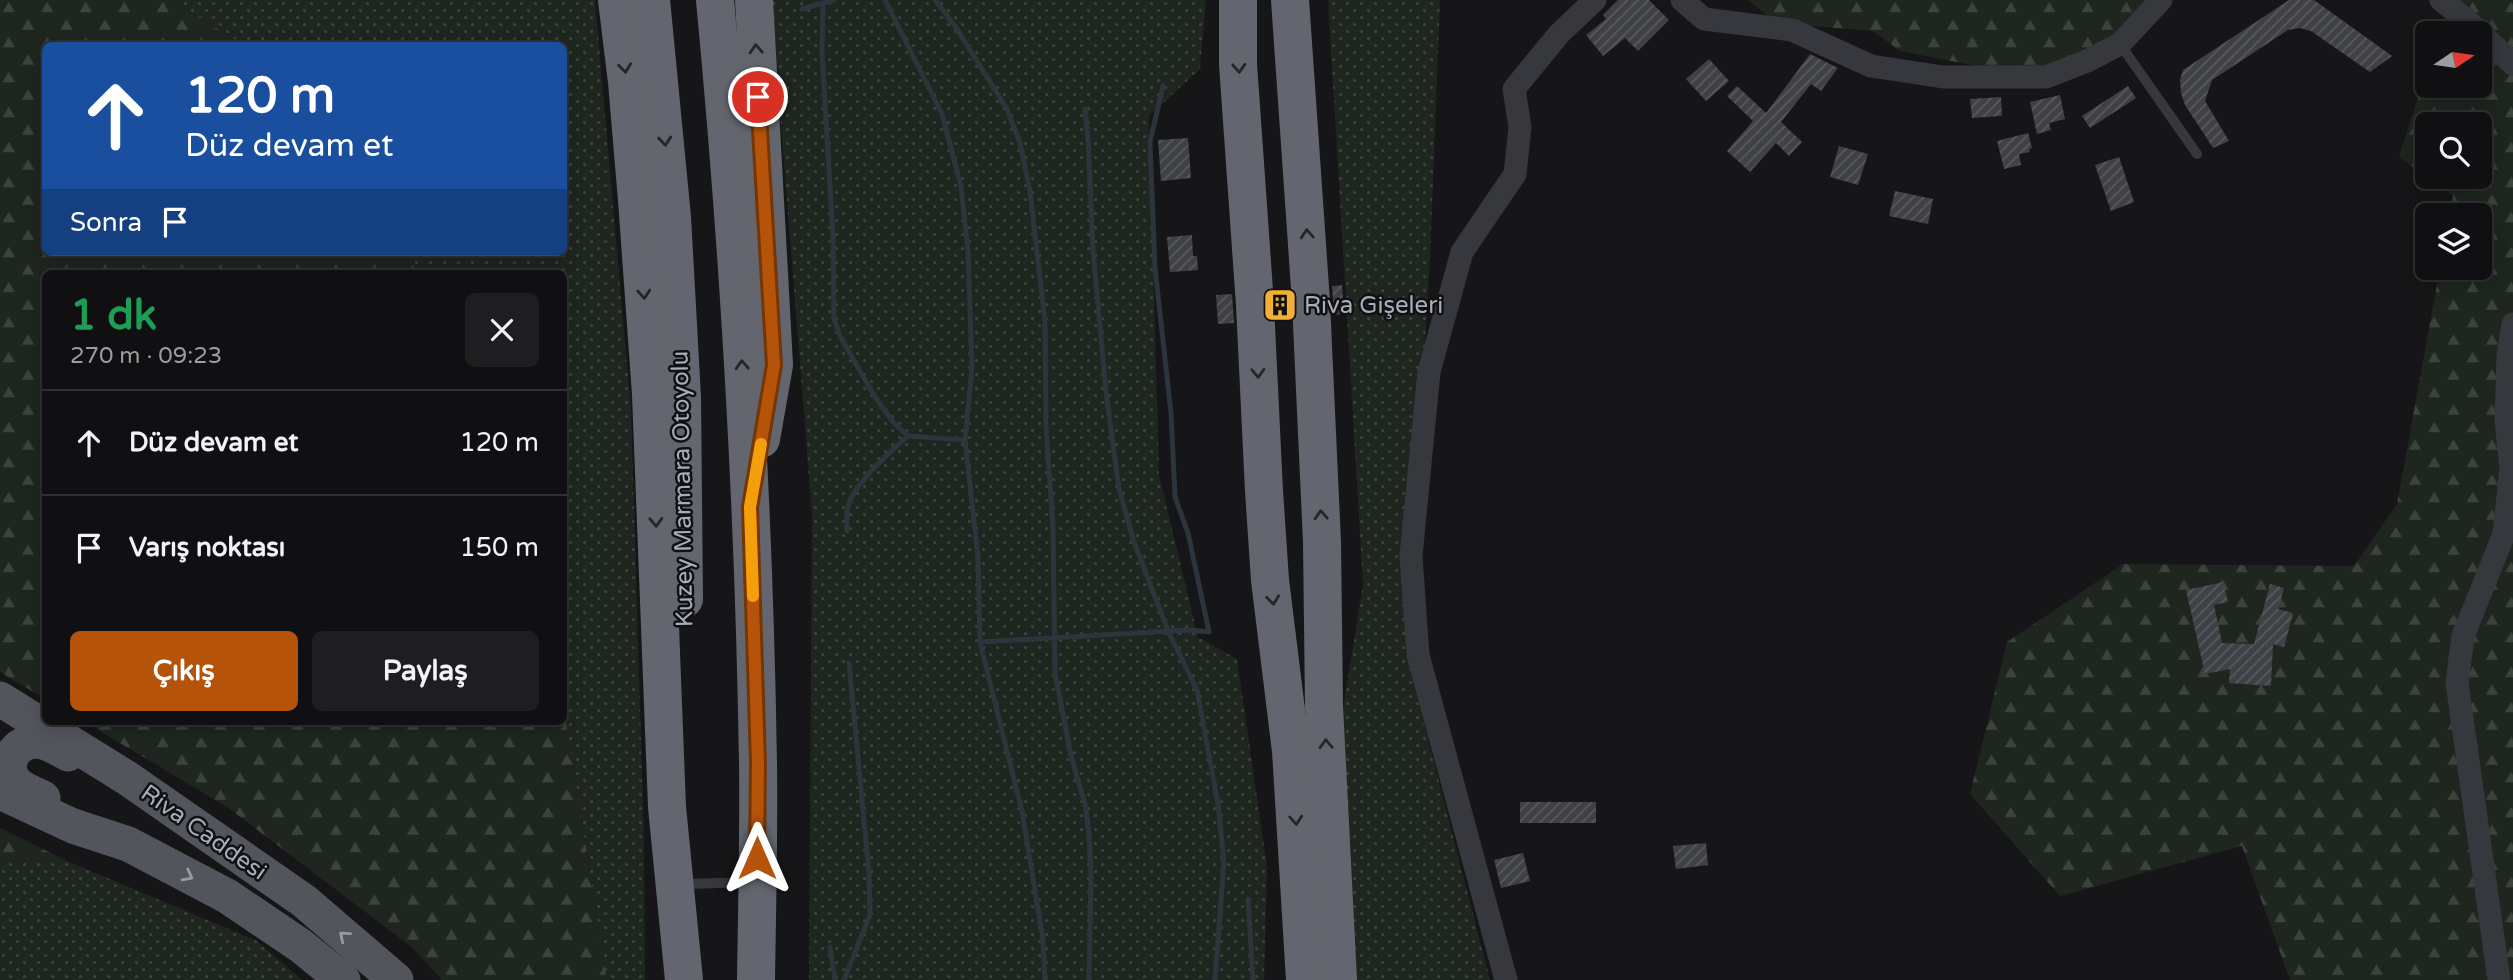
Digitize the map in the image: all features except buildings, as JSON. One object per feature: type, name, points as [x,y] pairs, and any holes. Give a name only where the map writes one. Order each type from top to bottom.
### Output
[{"type":"highway","points":[[617,0],[638,200],[652,394],[667,807],[686,980]]},
{"type":"highway","name":"Kuzey Marmara Otoyolu","points":[[652,0],[672,217],[682,397],[688,884],[686,980]]},
{"type":"highway","points":[[715,0],[734,232],[750,507],[758,763],[756,980]]},
{"type":"highway","points":[[750,507],[774,365],[754,0]]},
{"type":"highway","points":[[1238,0],[1238,64],[1270,580],[1291,751],[1306,980]]},
{"type":"highway","points":[[1290,0],[1312,316],[1336,980]]},
{"type":"main road","name":"Riva Caddesi","points":[[0,699],[127,778],[304,901],[396,980]]},
{"type":"main road","points":[[128,844],[15,782],[9,766],[15,749],[27,741],[41,741],[139,796],[184,817]]},
{"type":"main road","name":"Riva Caddesi","points":[[0,792],[73,826],[128,844],[226,896],[301,946],[344,980]]},
{"type":"street","points":[[1506,980],[1418,655],[1411,556],[1429,372],[1462,253],[1515,174],[1520,127],[1514,89],[1559,34],[1595,0]]},
{"type":"street","points":[[1682,0],[1704,19],[1792,30],[1871,66],[1943,76],[2046,78],[2120,44],[2161,0]]},
{"type":"street","points":[[2441,0],[2513,64]]},
{"type":"street","points":[[2499,980],[2457,684],[2463,636],[2504,534],[2511,468],[2505,421],[2508,356],[2513,324]]},
{"type":"lane","points":[[2120,44],[2197,154]]},
{"type":"lane","points":[[688,884],[757,881]]},
{"type":"green space","points":[[0,0],[172,0],[238,42],[42,42],[42,256],[407,256],[416,270],[42,270],[42,697],[0,672]]},
{"type":"green space","points":[[172,0],[595,0],[631,411],[644,839],[645,980],[607,980],[566,725],[567,270],[416,270],[407,256],[567,256],[567,42],[238,42]]},
{"type":"green space","points":[[771,0],[1206,0],[1200,69],[1149,116],[1159,475],[1198,637],[1237,659],[1267,867],[1264,980],[809,980],[812,514]]},
{"type":"green space","points":[[1328,0],[1440,0],[1430,260],[1406,653],[1490,980],[1355,980],[1336,753],[1363,584]]},
{"type":"green space","points":[[1748,0],[2147,0],[2108,39],[2062,64],[2003,71],[1900,51],[1873,31],[1776,23]]},
{"type":"green space","points":[[2451,0],[2513,0],[2513,980],[2290,980],[2242,846],[2060,896],[1970,794],[2007,642],[2123,564],[2354,566],[2397,504],[2438,280],[2492,280],[2492,203],[2452,203],[2453,196],[2443,189],[2492,189],[2492,112],[2415,112],[2415,169],[2399,157],[2418,98],[2492,98],[2492,21],[2443,21]]},
{"type":"green space","points":[[90,725],[566,725],[607,980],[442,980],[413,948],[227,807]]},
{"type":"green space","points":[[0,828],[67,861],[0,860]]},
{"type":"green space","points":[[0,860],[67,861],[257,941],[302,980],[0,980]]},
{"type":"waterway","points":[[802,9],[834,0]]},
{"type":"waterway","points":[[885,0],[942,114],[961,186],[968,251],[972,368],[965,440],[978,557],[980,642],[1022,811],[1043,940],[1045,980]]},
{"type":"waterway","points":[[935,0],[955,26],[1007,109],[1020,143],[1030,191],[1045,322],[1046,427],[1053,528],[1055,673],[1071,756],[1085,804],[1089,834],[1089,980]]},
{"type":"waterway","points":[[823,4],[822,53],[833,236],[834,319],[840,336],[873,394],[893,422],[908,436],[965,440]]},
{"type":"waterway","points":[[980,642],[1189,630],[1209,632],[1188,533],[1175,497],[1171,413],[1155,268],[1150,142],[1163,86]]},
{"type":"waterway","points":[[1085,109],[1093,250],[1106,392],[1119,489],[1134,542],[1168,631],[1197,690],[1218,804],[1224,861],[1215,980]]},
{"type":"waterway","points":[[847,531],[847,510],[853,495],[875,467],[908,436]]},
{"type":"waterway","points":[[844,980],[870,915],[869,873],[849,663]]},
{"type":"waterway","points":[[1248,899],[1253,980]]},
{"type":"waterway","points":[[830,947],[835,980]]},
{"type":"slow traffic","points":[[753,596],[750,507],[761,444]]},
{"type":"place","name":"Riva Gişeleri","points":[[1280,305]]},
{"type":"route","points":[[757,858],[758,763],[750,507],[774,365],[758,97]]}]
